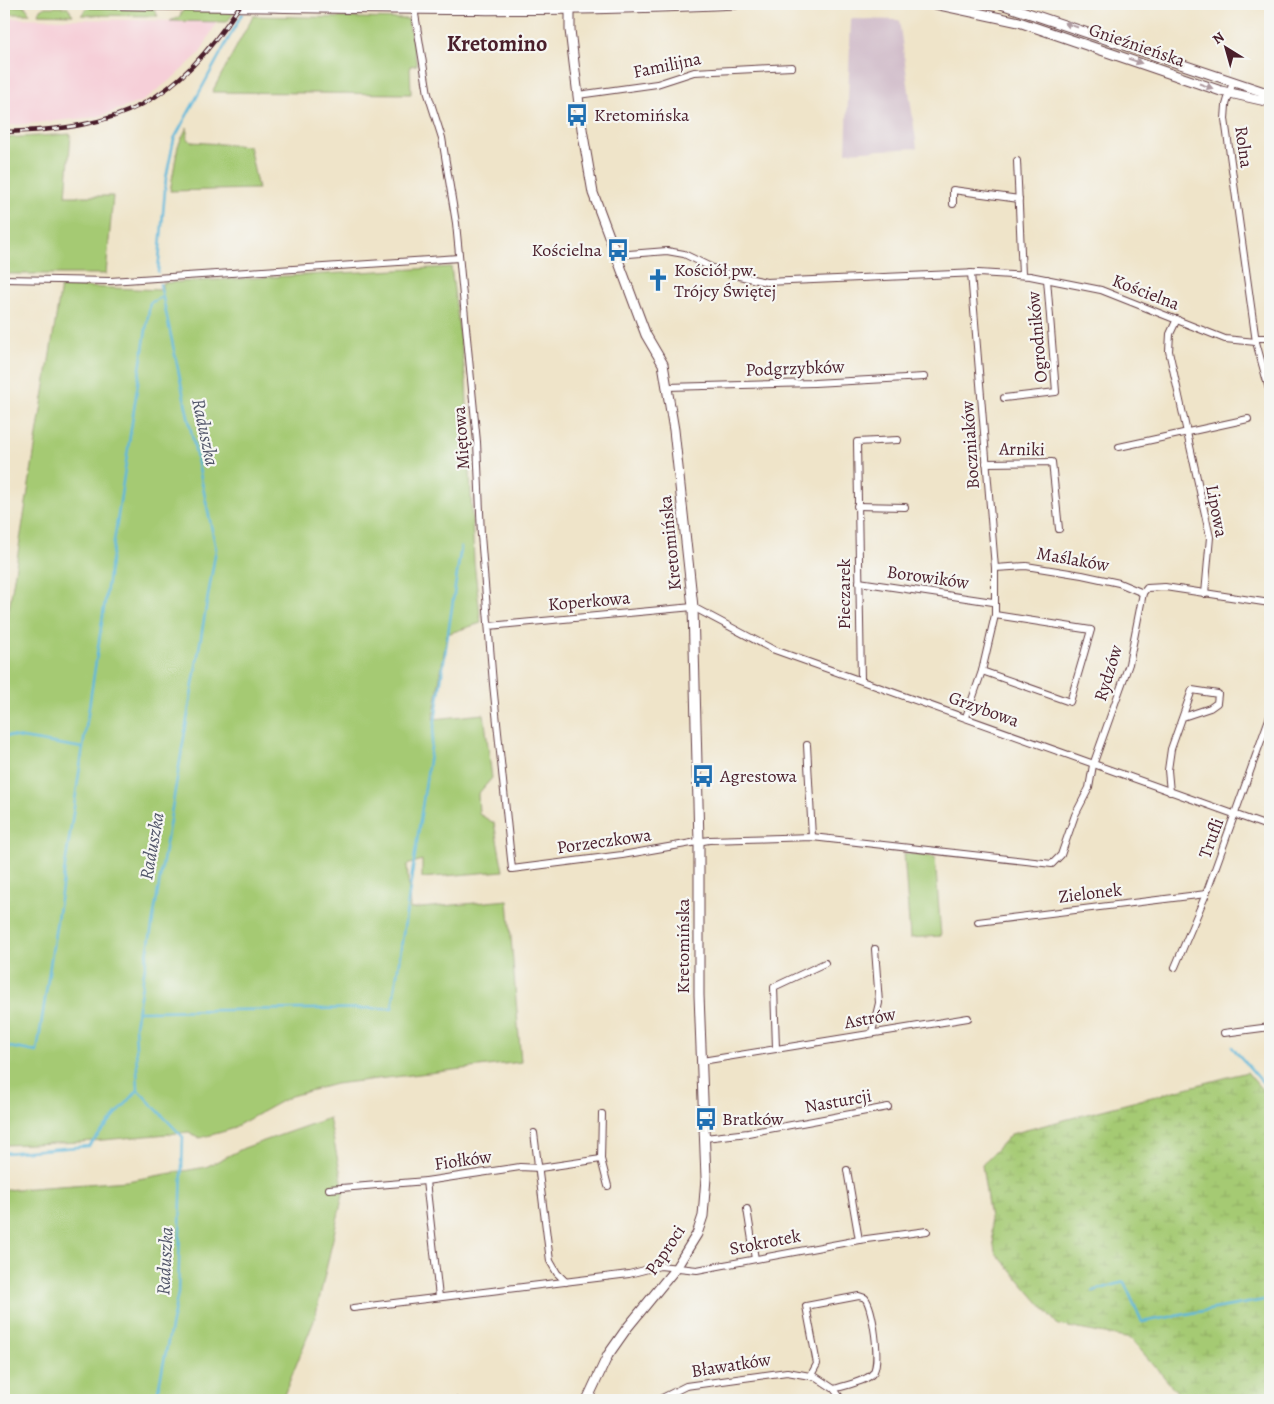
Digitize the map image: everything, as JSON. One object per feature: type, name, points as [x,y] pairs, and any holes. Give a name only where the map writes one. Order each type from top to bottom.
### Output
[{"type":"street","points":[[85,4],[414,8],[736,4]]},
{"type":"street","name":"Gnieźnieńska","points":[[935,4],[979,12],[1027,24],[1229,93],[1270,102]]},
{"type":"street","name":"Gnieźnieńska","points":[[1001,4],[1270,94]]},
{"type":"street","name":"Kretomińska","points":[[569,6],[578,95],[592,186],[646,335],[663,364],[667,387],[693,607],[699,842],[699,985],[704,1096]]},
{"type":"street","name":"Miętowa","points":[[414,8],[428,94],[442,138],[459,258],[476,433],[489,626],[512,869]]},
{"type":"street","name":"Familijna","points":[[578,95],[657,84],[694,72],[792,67]]},
{"type":"street","name":"Rolna","points":[[1233,81],[1225,119],[1256,340],[1270,393]]},
{"type":"street","points":[[1017,161],[1022,275]]},
{"type":"street","points":[[953,204],[953,190],[1019,199]]},
{"type":"street","name":"Kościelna","points":[[616,255],[667,251],[684,254],[721,272],[766,282],[970,273],[1022,275],[1101,290],[1225,339],[1256,340],[1270,338]]},
{"type":"street","points":[[4,279],[110,281],[459,258]]},
{"type":"street","name":"Boczniaków","points":[[966,717],[982,671],[995,616],[993,602],[994,568],[970,273]]},
{"type":"street","name":"Ogrodników","points":[[1004,398],[1056,392],[1047,279]]},
{"type":"street","name":"Lipowa","points":[[1177,319],[1170,334],[1169,351],[1210,537],[1205,594]]},
{"type":"street","name":"Podgrzybków","points":[[667,387],[814,383],[924,376]]},
{"type":"street","points":[[1119,446],[1186,434],[1248,419]]},
{"type":"street","name":"Pieczarek","points":[[861,680],[856,442],[898,440]]},
{"type":"street","name":"Arniki","points":[[986,463],[1052,462],[1059,529]]},
{"type":"street","points":[[858,506],[905,507]]},
{"type":"street","name":"Maślaków","points":[[994,568],[1026,566],[1119,583],[1145,591],[1165,587],[1270,603]]},
{"type":"street","name":"Borowików","points":[[859,582],[993,602]]},
{"type":"street","name":"Rydzów","points":[[1093,766],[1129,664],[1145,591]]},
{"type":"street","name":"Koperkowa","points":[[489,626],[693,607]]},
{"type":"street","name":"Grzybowa","points":[[693,607],[772,649],[966,717],[1093,766],[1270,828]]},
{"type":"street","points":[[982,671],[1070,702],[1091,630],[995,616]]},
{"type":"street","points":[[1170,792],[1168,770],[1171,749],[1192,690],[1218,694],[1217,703],[1210,708],[1183,717]]},
{"type":"street","name":"Trufli","points":[[1175,967],[1206,894],[1270,716]]},
{"type":"street","points":[[807,745],[812,837]]},
{"type":"street","points":[[699,842],[709,840],[812,837],[1052,864],[1061,855],[1075,814],[1089,788],[1093,766]]},
{"type":"street","name":"Porzeczkowa","points":[[512,869],[622,855],[699,842]]},
{"type":"street","name":"Zielonek","points":[[978,922],[1206,894]]},
{"type":"street","points":[[872,1032],[879,1003],[875,949]]},
{"type":"street","points":[[776,1048],[774,987],[825,963]]},
{"type":"street","name":"Astrów","points":[[702,1061],[968,1018]]},
{"type":"street","points":[[1224,1033],[1270,1027]]},
{"type":"street","name":"Paproci","points":[[587,1400],[608,1355],[627,1328],[676,1268],[698,1234],[703,1216],[706,1178],[704,1096]]},
{"type":"street","name":"Nasturcji","points":[[705,1138],[748,1133],[888,1107]]},
{"type":"street","points":[[602,1114],[601,1159],[608,1186]]},
{"type":"street","points":[[534,1133],[540,1168],[550,1261],[557,1273],[566,1282]]},
{"type":"street","name":"Fiołków","points":[[329,1189],[426,1180],[520,1167],[540,1168],[601,1159]]},
{"type":"street","points":[[847,1170],[859,1240]]},
{"type":"street","points":[[426,1180],[439,1297]]},
{"type":"street","points":[[747,1209],[755,1259]]},
{"type":"street","name":"Stokrotek","points":[[676,1268],[697,1270],[859,1240],[927,1231]]},
{"type":"street","points":[[353,1308],[629,1274],[660,1266],[676,1268]]},
{"type":"street","points":[[811,1375],[816,1364],[806,1306],[859,1296],[865,1298],[871,1306],[874,1330],[876,1363],[874,1372],[868,1377],[834,1389]]},
{"type":"street","name":"Bławatków","points":[[658,1400],[686,1386],[787,1372],[811,1375],[834,1389],[842,1400]]},
{"type":"shaded area","points":[[4,18],[217,22],[200,53],[174,77],[143,101],[97,117],[4,126]]},
{"type":"shaded area","points":[[851,19],[899,20],[917,148],[846,152]]},
{"type":"green space","points":[[6,6],[25,6],[30,14],[4,14]]},
{"type":"green space","points":[[45,7],[67,7],[73,15],[38,14]]},
{"type":"green space","points":[[89,7],[153,8],[158,16],[81,15]]},
{"type":"green space","points":[[184,9],[236,10],[227,22],[170,21],[179,17]]},
{"type":"green space","points":[[253,16],[408,19],[417,65],[410,66],[411,94],[212,92]]},
{"type":"green space","points":[[187,127],[187,139],[192,142],[249,146],[258,189],[170,191],[178,146]]},
{"type":"green space","points":[[71,134],[66,196],[113,196],[106,274],[4,274],[4,138]]},
{"type":"green space","points":[[451,267],[466,382],[474,562],[481,623],[447,634],[433,719],[484,714],[492,778],[478,794],[479,814],[494,823],[503,871],[422,878],[422,860],[407,865],[410,909],[508,900],[521,1062],[335,1084],[291,1096],[229,1130],[200,1138],[189,1132],[81,1142],[4,1145],[4,640],[61,286],[162,290],[162,283]]},
{"type":"green space","points":[[904,853],[935,857],[941,936],[910,938]]},
{"type":"green space","points":[[1247,1072],[1270,1099],[1270,1400],[1184,1400],[1131,1339],[1058,1325],[995,1252],[982,1165],[1011,1134]]},
{"type":"green space","points":[[329,1118],[344,1190],[315,1318],[282,1400],[4,1400],[4,1190],[127,1181],[206,1167],[244,1148]]},
{"type":"waterway","name":"Raduszka","points":[[158,272],[166,178],[174,139],[242,14]]},
{"type":"waterway","name":"Raduszka","points":[[156,1400],[178,1293],[183,1137],[138,1090],[135,1026],[216,549],[160,284]]},
{"type":"waterway","points":[[4,1046],[37,1052],[150,303],[162,297]]},
{"type":"waterway","points":[[138,1011],[392,1008],[461,547]]},
{"type":"waterway","points":[[4,735],[83,748]]},
{"type":"waterway","points":[[1232,1047],[1270,1091]]},
{"type":"waterway","points":[[4,1153],[89,1146],[138,1090]]},
{"type":"waterway","points":[[1093,1291],[1124,1282],[1142,1322],[1270,1299]]},
{"type":"railway","points":[[4,132],[45,130],[82,125],[113,117],[142,104],[168,88],[193,66],[217,38],[241,4]]},
{"type":"place","name":"Kretomińska","points":[[577,115]]},
{"type":"place","name":"Kościelna","points":[[618,250]]},
{"type":"place","name":"Kościół pw. Trójcy Świętej","points":[[658,280]]},
{"type":"place","name":"Agrestowa","points":[[703,776]]},
{"type":"place","name":"Bratków","points":[[706,1119]]},
{"type":"district","name":"Kretomino","points":[[497,43]]}]
